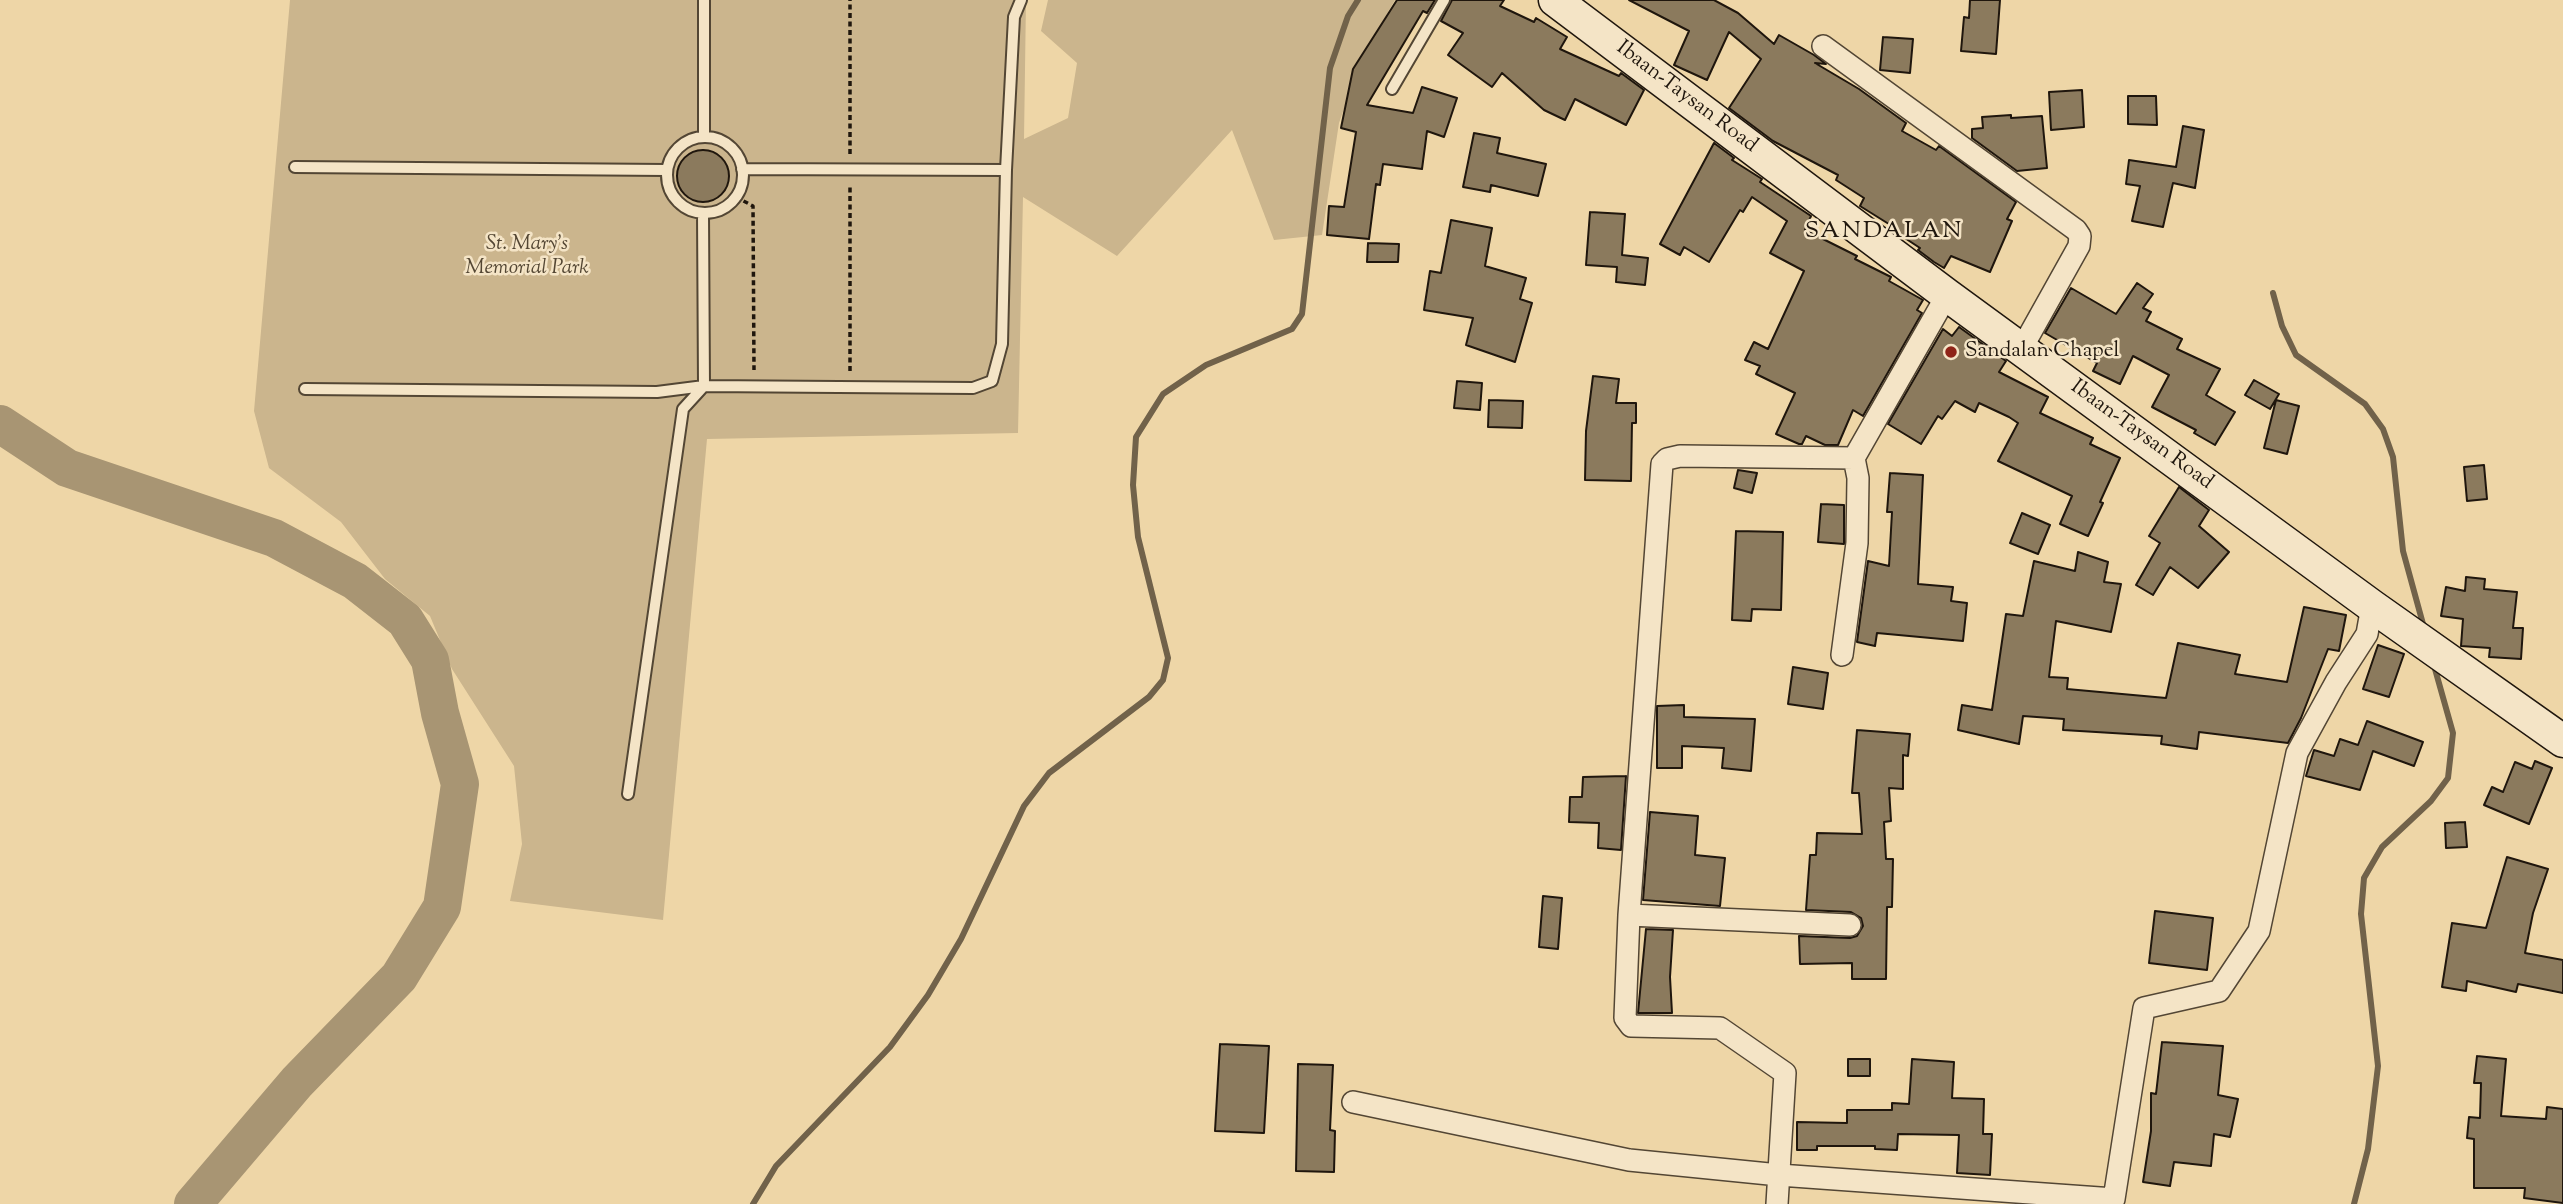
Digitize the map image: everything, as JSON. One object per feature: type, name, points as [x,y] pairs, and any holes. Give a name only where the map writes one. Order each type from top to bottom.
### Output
[{"type":"main road","name":"Ibaan-Taysan Road","points":[[1555,0],[1947,295],[2372,606],[2563,741]]},
{"type":"street","points":[[1823,46],[2076,230],[2080,236],[2080,246],[2022,348]]},
{"type":"street","points":[[1842,655],[1857,543],[1858,478],[1854,458],[1947,295]]},
{"type":"street","points":[[1777,1204],[1785,1073],[1720,1028],[1628,1024],[1625,1018],[1629,915],[1662,464],[1667,459],[1679,456],[1854,458]]},
{"type":"street","points":[[1353,1102],[1629,1160],[1779,1175],[2114,1199],[2144,1008],[2220,991],[2259,931],[2297,753],[2336,682],[2367,634],[2372,606]]},
{"type":"street","points":[[1629,915],[1850,925]]},
{"type":"lane","points":[[704,0],[704,137]]},
{"type":"lane","points":[[305,389],[657,392],[704,386],[972,388],[992,381],[1002,344],[1006,170],[1014,17],[1021,0]]},
{"type":"lane","points":[[1392,89],[1444,0]]},
{"type":"lane","points":[[704,137],[721,141],[736,152],[743,169],[742,183],[736,197],[722,209],[703,214],[683,207],[669,191],[666,170],[673,153],[686,141],[704,137]]},
{"type":"lane","points":[[295,167],[666,170]]},
{"type":"lane","points":[[743,169],[1006,170]]},
{"type":"lane","points":[[628,794],[683,409],[704,386],[703,214]]},
{"type":"path","points":[[850,0],[850,387]]},
{"type":"path","points":[[736,197],[753,206],[754,386]]},
{"type":"green space","name":"St. Mary's Memorial Park","points":[[290,0],[1026,0],[1024,139],[1068,118],[1077,63],[1041,31],[1048,0],[1395,0],[1362,57],[1339,123],[1322,235],[1274,240],[1232,130],[1117,256],[1023,197],[1018,433],[707,439],[663,920],[510,901],[522,844],[514,766],[452,669],[430,616],[385,579],[341,522],[269,468],[254,411]]},
{"type":"building","points":[[1397,0],[1435,0],[1427,13],[1423,11],[1367,105],[1413,113],[1422,87],[1457,98],[1444,137],[1427,131],[1422,169],[1383,164],[1380,185],[1376,184],[1369,239],[1327,235],[1329,206],[1344,207],[1356,132],[1341,128],[1353,69]]},
{"type":"building","points":[[1452,0],[1504,0],[1500,6],[1534,22],[1536,18],[1567,37],[1560,49],[1619,76],[1621,73],[1644,90],[1626,125],[1575,99],[1565,120],[1544,110],[1502,73],[1492,87],[1448,55],[1463,33],[1441,21]]},
{"type":"building","points":[[1629,0],[1714,0],[1738,13],[1774,44],[1779,35],[1814,55],[1826,64],[1815,63],[1859,89],[1906,123],[1902,131],[1936,150],[1939,146],[2016,202],[2007,219],[2012,221],[1990,272],[1951,256],[1944,268],[1934,262],[1918,250],[1920,248],[1891,229],[1892,226],[1860,206],[1864,198],[1836,180],[1838,175],[1773,141],[1729,108],[1761,59],[1729,32],[1707,80],[1674,65],[1689,31]]},
{"type":"building","points":[[1970,0],[2000,0],[1996,54],[1961,51],[1964,17],[1969,18]]},
{"type":"building","points":[[1883,37],[1913,39],[1910,73],[1880,70]]},
{"type":"building","points":[[2082,90],[2084,127],[2051,130],[2049,92]]},
{"type":"building","points":[[2128,96],[2156,96],[2157,125],[2128,124]]},
{"type":"building","points":[[2011,115],[2011,118],[2042,116],[2047,168],[2017,171],[1972,138],[1972,129],[1983,128],[1982,117]]},
{"type":"building","points":[[2183,126],[2204,130],[2195,188],[2173,183],[2163,227],[2132,221],[2140,186],[2126,184],[2129,160],[2176,167]]},
{"type":"building","points":[[1474,133],[1500,138],[1497,153],[1546,164],[1538,196],[1491,185],[1490,192],[1463,187]]},
{"type":"building","points":[[1714,143],[1734,158],[1732,160],[1762,179],[1760,182],[1811,216],[1805,230],[1857,256],[1855,259],[1891,277],[1889,281],[1923,300],[1917,310],[1922,313],[1863,416],[1853,410],[1838,445],[1825,445],[1806,436],[1802,444],[1799,444],[1776,434],[1795,393],[1756,374],[1760,366],[1745,360],[1754,342],[1768,349],[1804,271],[1770,253],[1787,221],[1752,197],[1743,212],[1740,210],[1709,262],[1684,247],[1680,255],[1660,244]]},
{"type":"building","points":[[703,150],[722,157],[729,176],[722,195],[703,202],[684,195],[677,176],[684,157]]},
{"type":"building","points":[[1590,212],[1625,214],[1622,255],[1648,258],[1645,285],[1616,282],[1617,267],[1586,265]]},
{"type":"building","points":[[1451,220],[1492,228],[1485,266],[1526,278],[1520,299],[1532,303],[1515,362],[1466,345],[1473,318],[1424,310],[1430,271],[1441,273]]},
{"type":"building","points":[[1368,243],[1399,244],[1398,262],[1367,262]]},
{"type":"building","points":[[2137,283],[2153,294],[2143,308],[2151,312],[2146,321],[2182,339],[2177,349],[2220,369],[2206,395],[2235,412],[2215,445],[2194,433],[2196,430],[2152,407],[2169,375],[2133,356],[2120,384],[2093,371],[2097,363],[2045,333],[2071,288],[2116,314]]},
{"type":"building","points":[[1959,327],[2006,361],[1999,372],[2048,397],[2040,413],[2093,438],[2090,444],[2120,458],[2088,536],[2060,524],[2072,496],[1998,461],[2018,423],[2009,417],[1979,403],[1975,412],[1955,401],[1942,419],[1938,416],[1921,444],[1888,424],[1943,329],[1952,336]]},
{"type":"building","points":[[1593,376],[1619,379],[1616,403],[1636,403],[1636,423],[1632,423],[1631,481],[1585,480],[1586,431]]},
{"type":"building","points":[[2254,380],[2279,394],[2270,409],[2245,395]]},
{"type":"building","points":[[1457,381],[1482,383],[1480,410],[1454,408]]},
{"type":"building","points":[[1489,400],[1523,401],[1522,428],[1488,427]]},
{"type":"building","points":[[2276,400],[2299,406],[2287,454],[2264,448]]},
{"type":"building","points":[[2484,465],[2487,499],[2467,501],[2464,467]]},
{"type":"building","points":[[1738,470],[1757,473],[1752,493],[1734,488]]},
{"type":"building","points":[[1890,473],[1923,475],[1918,584],[1953,587],[1951,601],[1967,603],[1963,641],[1877,633],[1875,646],[1857,642],[1868,561],[1889,566],[1892,512],[1887,512]]},
{"type":"building","points":[[2179,487],[2209,510],[2199,526],[2229,552],[2198,588],[2170,567],[2153,595],[2136,585],[2160,543],[2149,536]]},
{"type":"building","points":[[1821,504],[1844,505],[1844,544],[1818,542]]},
{"type":"building","points":[[2022,513],[2050,525],[2038,554],[2010,543]]},
{"type":"building","points":[[1736,531],[1783,532],[1781,610],[1752,609],[1751,621],[1732,620]]},
{"type":"building","points":[[2078,552],[2108,562],[2104,582],[2121,584],[2111,632],[2056,621],[2049,677],[2068,678],[2067,689],[2166,698],[2178,643],[2240,655],[2235,674],[2287,682],[2304,607],[2346,615],[2339,651],[2328,649],[2301,718],[2288,743],[2199,732],[2197,749],[2161,744],[2162,736],[2063,730],[2064,719],[2023,716],[2019,744],[1958,730],[1962,705],[1992,710],[2006,614],[2023,616],[2034,561],[2075,571]]},
{"type":"building","points":[[2466,577],[2485,579],[2484,589],[2517,592],[2513,628],[2523,628],[2521,659],[2489,657],[2490,648],[2461,646],[2463,619],[2441,616],[2446,587],[2465,591]]},
{"type":"building","points":[[2378,645],[2404,654],[2389,697],[2363,689]]},
{"type":"building","points":[[1793,667],[1828,673],[1823,709],[1788,704]]},
{"type":"building","points":[[1684,705],[1684,717],[1755,719],[1751,771],[1722,768],[1724,748],[1682,746],[1682,768],[1657,768],[1657,706]]},
{"type":"building","points":[[2367,721],[2423,742],[2414,766],[2373,751],[2360,790],[2306,776],[2314,750],[2334,756],[2340,739],[2358,745]]},
{"type":"building","points":[[1857,730],[1910,734],[1908,756],[1903,755],[1903,789],[1889,788],[1891,821],[1884,822],[1886,859],[1893,859],[1892,907],[1887,907],[1886,979],[1852,979],[1852,963],[1800,964],[1799,936],[1850,938],[1857,936],[1863,926],[1861,918],[1851,912],[1806,910],[1810,855],[1816,855],[1817,833],[1862,834],[1859,793],[1852,793]]},
{"type":"building","points":[[2535,761],[2552,768],[2529,824],[2484,805],[2492,787],[2503,792],[2515,762],[2532,769]]},
{"type":"building","points":[[1626,776],[1621,850],[1598,848],[1599,823],[1569,822],[1570,797],[1582,797],[1583,777]]},
{"type":"building","points":[[1650,812],[1698,816],[1695,855],[1725,858],[1720,906],[1643,900]]},
{"type":"building","points":[[2465,822],[2467,847],[2446,848],[2445,823]]},
{"type":"building","points":[[2507,857],[2548,869],[2533,913],[2525,953],[2563,960],[2563,993],[2518,984],[2516,992],[2467,981],[2466,991],[2442,987],[2452,923],[2486,928]]},
{"type":"building","points":[[1543,896],[1562,898],[1558,949],[1539,947]]},
{"type":"building","points":[[2155,911],[2213,918],[2207,970],[2149,963]]},
{"type":"building","points":[[1646,929],[1673,930],[1670,977],[1672,1013],[1638,1013]]},
{"type":"building","points":[[2162,1042],[2223,1046],[2218,1095],[2238,1099],[2230,1137],[2214,1134],[2211,1166],[2174,1162],[2170,1186],[2143,1182],[2151,1131],[2151,1093],[2156,1094]]},
{"type":"building","points":[[1220,1044],[1269,1046],[1264,1133],[1215,1131]]},
{"type":"building","points":[[2477,1056],[2506,1059],[2501,1116],[2546,1119],[2547,1107],[2563,1109],[2563,1203],[2524,1198],[2525,1188],[2474,1188],[2474,1139],[2467,1138],[2469,1117],[2480,1118],[2481,1083],[2474,1083]]},
{"type":"building","points":[[1848,1059],[1870,1059],[1870,1076],[1848,1076]]},
{"type":"building","points":[[1912,1059],[1954,1062],[1952,1098],[1984,1099],[1983,1134],[1992,1134],[1990,1175],[1957,1173],[1959,1135],[1898,1134],[1897,1150],[1875,1149],[1875,1146],[1817,1146],[1817,1150],[1797,1150],[1797,1122],[1847,1123],[1847,1110],[1892,1110],[1892,1103],[1909,1104]]},
{"type":"building","points":[[1298,1064],[1333,1065],[1330,1130],[1335,1131],[1334,1172],[1296,1171]]},
{"type":"waterway","points":[[753,1204],[776,1166],[890,1047],[928,995],[961,939],[1024,806],[1049,773],[1149,697],[1163,680],[1168,658],[1138,537],[1133,485],[1136,437],[1163,394],[1206,365],[1292,329],[1302,314],[1330,68],[1348,16],[1358,0]]},
{"type":"waterway","points":[[2273,293],[2282,326],[2296,355],[2365,404],[2383,429],[2393,457],[2403,551],[2423,624]]},
{"type":"waterway","points":[[0,424],[67,468],[274,538],[355,581],[405,620],[430,660],[440,713],[460,784],[442,907],[399,977],[297,1082],[193,1204]]},
{"type":"waterway","points":[[2354,1204],[2368,1149],[2378,1066],[2361,914],[2364,878],[2382,847],[2431,801],[2448,778],[2453,733],[2435,669]]},
{"type":"place","name":"Sandalan Chapel","points":[[1951,352]]},
{"type":"district","name":"SANDALAN","points":[[1884,233]]}]
